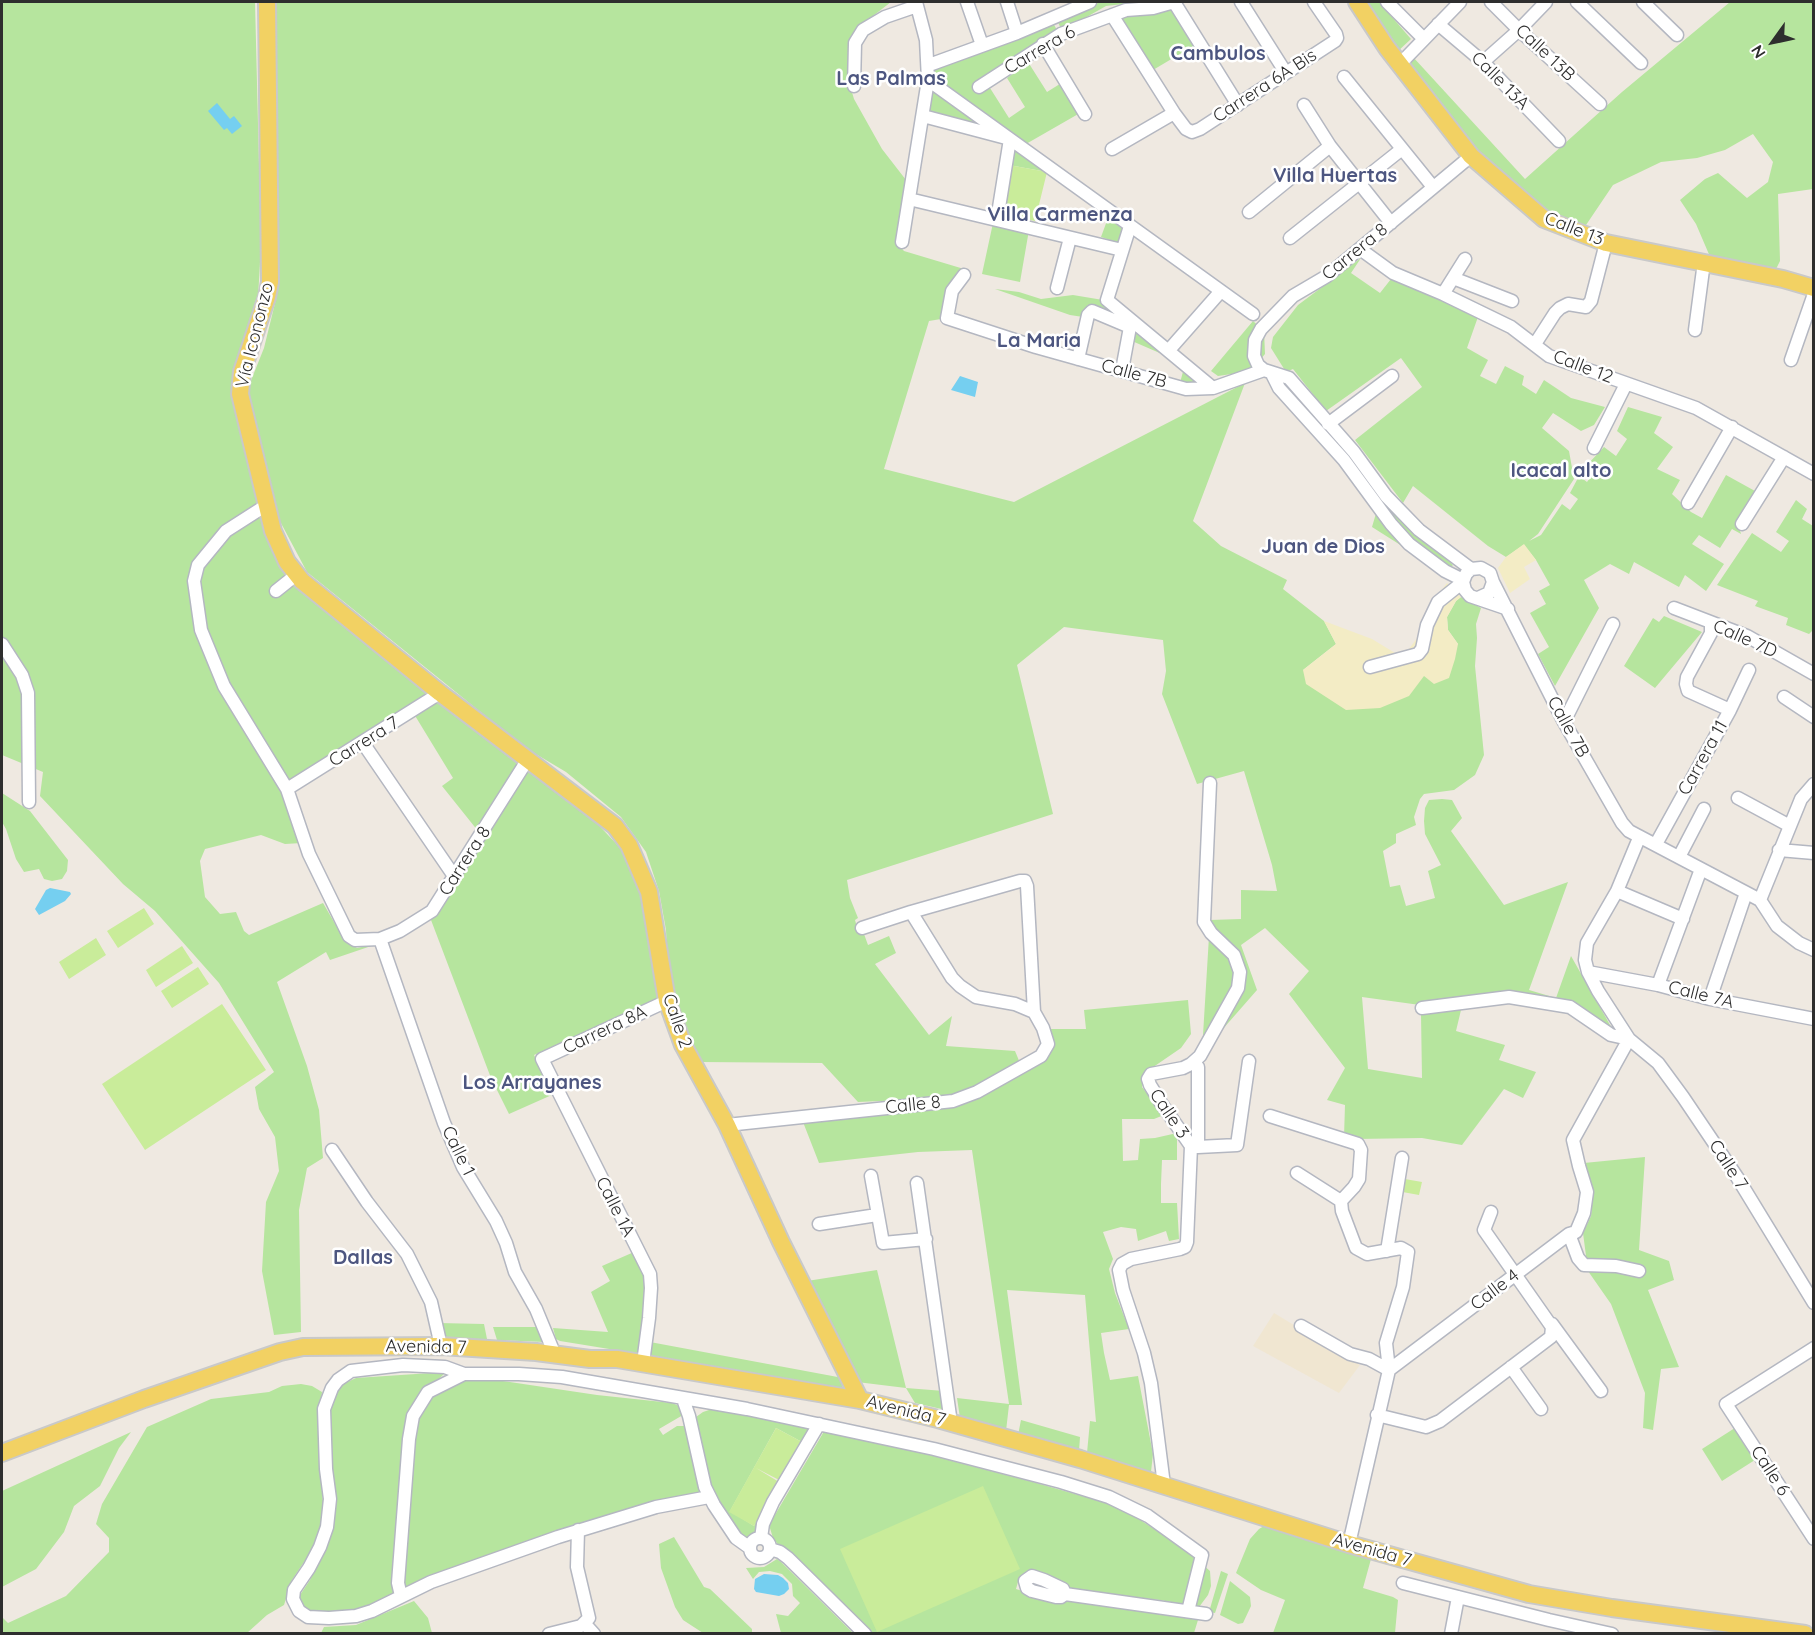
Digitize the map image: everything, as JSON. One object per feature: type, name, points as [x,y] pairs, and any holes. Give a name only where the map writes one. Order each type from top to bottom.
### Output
[{"type":"main road","name":"Vía Icononzo","points":[[267,2],[270,282],[242,372],[240,394],[265,506],[273,531],[287,562],[296,575],[442,695]]},
{"type":"main road","name":"Calle 13","points":[[1357,2],[1400,65],[1471,156],[1544,219],[1606,243],[1783,279],[1814,288]]},
{"type":"main road","name":"Calle 2","points":[[442,695],[615,826],[629,845],[649,892],[667,1001],[683,1045],[726,1125],[781,1242],[860,1400]]},
{"type":"main road","name":"Avenida 7","points":[[2,1453],[144,1399],[280,1352],[303,1347],[441,1346],[507,1349],[590,1359],[617,1359],[860,1400],[951,1423],[1013,1439],[1349,1544],[1528,1594],[1612,1608],[1805,1634]]},
{"type":"street","points":[[967,2],[982,45]]},
{"type":"street","points":[[1007,2],[1017,33]]},
{"type":"street","name":"Carrera 6","points":[[929,65],[1017,33],[1088,2]]},
{"type":"street","points":[[1174,2],[1238,105]]},
{"type":"street","name":"Carrera 6","points":[[979,87],[1061,34],[1126,10],[1153,8],[1174,2]]},
{"type":"street","points":[[1241,2],[1286,73]]},
{"type":"street","name":"Carrera 6A Bis","points":[[1174,113],[1186,129],[1192,132],[1200,129],[1337,38],[1314,2]]},
{"type":"street","points":[[1387,2],[1424,39]]},
{"type":"street","points":[[1400,65],[1458,2]]},
{"type":"street","name":"Calle 13B","points":[[1491,2],[1599,104]]},
{"type":"street","points":[[1483,63],[1546,2]]},
{"type":"street","points":[[1577,2],[1641,63]]},
{"type":"street","points":[[1643,2],[1677,35]]},
{"type":"street","points":[[854,86],[855,43],[863,30],[885,17],[916,4],[926,40],[929,65],[902,243]]},
{"type":"street","points":[[1112,15],[1174,113],[1112,149]]},
{"type":"street","points":[[1053,18],[1061,34]]},
{"type":"street","name":"Calle 13A","points":[[1438,24],[1483,63],[1559,141]]},
{"type":"street","points":[[1043,44],[1084,114]]},
{"type":"street","points":[[1344,77],[1433,187]]},
{"type":"street","points":[[928,80],[1253,314]]},
{"type":"street","points":[[1304,105],[1330,146],[1391,223]]},
{"type":"street","points":[[922,116],[1010,139]]},
{"type":"street","points":[[997,220],[1010,139]]},
{"type":"street","points":[[1249,212],[1330,146]]},
{"type":"street","points":[[1290,238],[1402,149]]},
{"type":"street","name":"Carrera 8","points":[[1268,372],[1258,365],[1254,356],[1255,340],[1268,321],[1293,296],[1327,276],[1471,156]]},
{"type":"street","points":[[909,199],[1122,250]]},
{"type":"street","points":[[1130,226],[1107,300],[1213,388]]},
{"type":"street","points":[[1057,288],[1070,238]]},
{"type":"street","points":[[1535,344],[1554,313],[1560,308],[1568,304],[1586,307],[1591,302],[1606,243]]},
{"type":"street","name":"Calle 12","points":[[1360,249],[1393,273],[1511,327],[1549,356],[1696,408],[1813,473]]},
{"type":"street","points":[[1443,294],[1465,259]]},
{"type":"street","points":[[1695,330],[1704,262]]},
{"type":"street","name":"Calle 7B","points":[[964,275],[952,291],[947,318],[1036,347],[1186,388],[1213,388],[1268,372]]},
{"type":"street","points":[[1453,278],[1512,301]]},
{"type":"street","points":[[1169,350],[1221,291]]},
{"type":"street","points":[[1791,360],[1814,294]]},
{"type":"street","points":[[1078,358],[1088,315],[1092,311],[1130,327],[1122,370]]},
{"type":"street","points":[[1268,372],[1289,378],[1353,452],[1386,496],[1466,577],[1467,593],[1508,609]]},
{"type":"street","points":[[1268,372],[1279,388],[1344,460],[1391,524],[1409,544],[1445,571],[1466,577]]},
{"type":"street","points":[[1328,424],[1392,376]]},
{"type":"street","points":[[1594,448],[1626,384]]},
{"type":"street","points":[[1688,503],[1732,427]]},
{"type":"street","points":[[1742,524],[1784,457]]},
{"type":"street","points":[[265,506],[226,531],[198,565],[194,581],[201,630],[224,686],[287,789],[309,854],[350,936],[356,940],[380,939]]},
{"type":"street","points":[[1370,667],[1418,654],[1422,649],[1426,625],[1438,602],[1466,577],[1481,568],[1486,569],[1493,582],[1489,593],[1478,598]]},
{"type":"street","points":[[276,591],[296,575]]},
{"type":"street","name":"Calle 7B","points":[[1493,582],[1564,722],[1622,823],[1639,838]]},
{"type":"street","name":"Calle 7D","points":[[1674,608],[1761,642],[1814,674]]},
{"type":"street","points":[[1564,722],[1613,624]]},
{"type":"street","points":[[1711,624],[1711,633],[1687,677],[1686,684],[1688,691],[1730,710]]},
{"type":"street","points":[[2,644],[22,675],[28,693],[29,802]]},
{"type":"street","name":"Carrera 11","points":[[1656,844],[1730,710],[1749,670]]},
{"type":"street","name":"Carrera 7","points":[[287,789],[442,695]]},
{"type":"street","points":[[1784,697],[1814,717]]},
{"type":"street","points":[[363,743],[454,876]]},
{"type":"street","name":"Carrera 8","points":[[380,939],[400,931],[432,911],[528,759]]},
{"type":"street","name":"Calle 3","points":[[1164,1485],[1151,1383],[1119,1270],[1122,1264],[1131,1259],[1185,1247],[1195,1147],[1150,1086],[1148,1079],[1151,1074],[1183,1068],[1200,1056],[1238,988],[1240,972],[1234,955],[1211,933],[1204,922],[1210,783]]},
{"type":"street","points":[[1760,900],[1801,799],[1814,784]]},
{"type":"street","points":[[1738,798],[1790,826]]},
{"type":"street","points":[[1679,857],[1704,809]]},
{"type":"street","points":[[1629,1039],[1598,992],[1585,960],[1587,943],[1617,891],[1639,838],[1656,844],[1760,900],[1778,926],[1799,943],[1814,950]]},
{"type":"street","points":[[1779,850],[1814,853]]},
{"type":"street","points":[[1658,985],[1701,869]]},
{"type":"street","points":[[862,928],[912,912],[1025,881],[1034,1012],[1015,1004],[976,997],[960,986],[952,978],[912,912]]},
{"type":"street","points":[[1617,891],[1683,919]]},
{"type":"street","points":[[1710,999],[1746,893]]},
{"type":"street","name":"Calle 1","points":[[380,939],[444,1123],[463,1167],[496,1221],[515,1272],[536,1309],[555,1355]]},
{"type":"street","name":"Calle 7A","points":[[1588,972],[1814,1019]]},
{"type":"street","points":[[1422,1008],[1509,997],[1570,1007],[1611,1035],[1629,1039]]},
{"type":"street","name":"Carrera 8A","points":[[542,1059],[667,1001]]},
{"type":"street","name":"Calle 8","points":[[726,1125],[953,1101],[977,1092],[1041,1056],[1048,1044],[1043,1028],[1034,1012]]},
{"type":"street","name":"Calle 4","points":[[1389,1370],[1569,1234],[1576,1232],[1584,1213],[1587,1192],[1573,1140],[1629,1039]]},
{"type":"street","name":"Calle 7","points":[[1629,1039],[1658,1063],[1683,1097],[1737,1177],[1814,1303]]},
{"type":"street","name":"Calle 1A","points":[[542,1059],[650,1274],[649,1318],[643,1363]]},
{"type":"street","points":[[1198,1067],[1195,1147],[1237,1145],[1249,1061]]},
{"type":"street","points":[[1270,1116],[1358,1144],[1361,1150],[1359,1179],[1341,1201],[1342,1211],[1356,1248],[1367,1254],[1401,1248],[1408,1252],[1409,1257],[1403,1287],[1386,1343],[1389,1370],[1349,1544]]},
{"type":"street","points":[[332,1150],[367,1203],[407,1254],[431,1302],[441,1346]]},
{"type":"street","points":[[1387,1251],[1402,1158]]},
{"type":"street","points":[[1297,1173],[1341,1201]]},
{"type":"street","points":[[871,1176],[883,1243],[926,1239]]},
{"type":"street","points":[[917,1183],[951,1423]]},
{"type":"street","points":[[1377,1415],[1426,1427],[1440,1421],[1551,1337],[1552,1327],[1484,1230],[1491,1212]]},
{"type":"street","points":[[819,1224],[877,1215]]},
{"type":"street","points":[[1569,1234],[1578,1258],[1584,1265],[1616,1266],[1639,1271]]},
{"type":"street","points":[[1516,1275],[1601,1391]]},
{"type":"street","points":[[1301,1326],[1350,1354],[1369,1359],[1389,1370]]},
{"type":"street","name":"Calle 6","points":[[1814,1348],[1726,1404],[1814,1539]]},
{"type":"street","points":[[709,1497],[656,1507],[578,1530],[465,1569],[356,1616],[308,1617],[299,1611],[293,1599],[294,1590],[309,1568],[327,1527],[330,1498],[326,1469],[324,1409],[332,1388],[338,1380],[351,1371],[403,1365],[445,1367],[464,1374],[562,1377],[747,1409],[934,1449],[1110,1497],[1148,1516],[1202,1556],[1188,1611]]},
{"type":"street","points":[[1511,1367],[1541,1409]]},
{"type":"street","points":[[401,1596],[398,1583],[409,1439],[413,1416],[428,1392],[464,1374]]},
{"type":"street","points":[[683,1399],[709,1497],[736,1538],[759,1558],[768,1554],[770,1549],[769,1543],[761,1538]]},
{"type":"street","points":[[761,1538],[763,1524],[773,1502],[819,1424]]},
{"type":"street","points":[[549,1634],[585,1624],[589,1618],[577,1567],[578,1530]]},
{"type":"street","points":[[750,1548],[752,1542],[761,1538]]},
{"type":"street","points":[[770,1549],[788,1558],[865,1634]]},
{"type":"street","points":[[1403,1583],[1612,1634]]},
{"type":"street","points":[[1065,1594],[1206,1614]]},
{"type":"street","points":[[1451,1634],[1458,1597]]},
{"type":"street","points":[[1546,1634],[1549,1620]]},
{"type":"street","points":[[585,1624],[594,1634]]},
{"type":"shaded area","points":[[1274,1313],[1360,1365],[1339,1393],[1253,1346]]},
{"type":"green space","points":[[2,2],[255,2],[261,245],[258,298],[237,375],[295,581],[432,692],[286,782],[282,793],[302,843],[285,844],[261,835],[205,849],[200,861],[205,897],[220,914],[236,912],[244,931],[249,935],[323,903],[341,934],[349,943],[357,948],[380,943],[330,960],[326,952],[277,982],[307,1066],[319,1110],[323,1158],[307,1168],[299,1210],[301,1332],[274,1335],[262,1271],[266,1202],[279,1171],[275,1137],[259,1109],[255,1087],[274,1072],[219,983],[155,911],[123,884],[40,796],[43,772],[2,755]]},
{"type":"green space","points":[[277,2],[891,2],[860,26],[851,89],[854,99],[882,149],[906,180],[904,204],[896,242],[904,251],[964,269],[949,286],[947,318],[929,321],[884,469],[1014,502],[1245,383],[1193,521],[1221,546],[1287,580],[1283,589],[1324,621],[1336,644],[1303,670],[1424,676],[1458,644],[1448,630],[1447,617],[1456,601],[1461,597],[1481,608],[1476,624],[1475,666],[1484,755],[1475,775],[1454,790],[1424,794],[1420,799],[1414,817],[1416,825],[1396,834],[1396,843],[1383,851],[1390,887],[1400,885],[1406,906],[1435,898],[1428,871],[1441,865],[1425,834],[1425,808],[1429,800],[1452,800],[1462,818],[1451,831],[1504,905],[1568,882],[1529,990],[1556,998],[1571,956],[1614,1032],[1571,1003],[1508,995],[1420,1005],[1362,997],[1368,1069],[1422,1078],[1421,1014],[1461,1010],[1456,1031],[1505,1045],[1499,1060],[1536,1072],[1523,1098],[1504,1089],[1462,1145],[1422,1138],[1356,1139],[1344,1137],[1345,1105],[1327,1100],[1345,1068],[1289,994],[1309,971],[1265,928],[1241,945],[1257,990],[1215,1038],[1203,1035],[1210,920],[1241,919],[1241,890],[1277,891],[1272,865],[1244,771],[1197,784],[1162,694],[1166,671],[1163,640],[1064,627],[1017,665],[1053,814],[847,880],[850,898],[858,918],[855,920],[859,934],[864,934],[868,945],[889,936],[896,953],[875,964],[929,1035],[952,1016],[946,1046],[1015,1051],[1020,1063],[973,1091],[949,1098],[858,1102],[822,1063],[701,1062],[687,1040],[668,977],[666,930],[659,891],[646,852],[621,817],[566,772],[524,747],[307,572],[274,510],[246,393],[264,348],[277,295],[273,202]]},
{"type":"green space","points":[[1101,2],[1141,2],[1106,6],[1062,31],[1056,18]]},
{"type":"green space","points":[[1365,2],[1379,2],[1411,39],[1397,52]]},
{"type":"green space","points":[[1730,2],[1813,2],[1813,189],[1778,194],[1780,261],[1774,273],[1711,259],[1696,224],[1680,200],[1705,179],[1718,173],[1747,198],[1768,182],[1773,162],[1753,134],[1725,150],[1697,158],[1661,162],[1613,185],[1584,228],[1549,216],[1476,150],[1408,61],[1413,57],[1525,179],[1622,92]]},
{"type":"green space","points":[[1169,3],[1195,45],[1153,70],[1112,12]]},
{"type":"green space","points":[[1052,21],[1058,32],[980,92],[990,88],[1009,118],[1025,107],[1007,78],[1028,62],[1047,92],[1063,82],[1080,113],[1026,144],[933,78],[934,67]]},
{"type":"green space","points":[[931,86],[1000,134],[926,112]]},
{"type":"green space","points":[[1013,145],[1047,172],[1009,165]]},
{"type":"green space","points":[[1009,165],[1047,172],[1035,221],[1001,214]]},
{"type":"green space","points":[[1108,218],[1123,229],[1119,243],[1101,237]]},
{"type":"green space","points":[[993,223],[1029,230],[1020,282],[982,274]]},
{"type":"green space","points":[[1361,258],[1351,273],[1380,293],[1391,279],[1479,314],[1467,348],[1488,360],[1480,376],[1496,384],[1505,366],[1524,376],[1522,385],[1536,394],[1544,380],[1571,398],[1605,407],[1594,425],[1581,431],[1553,413],[1542,428],[1569,451],[1574,479],[1538,534],[1529,541],[1541,535],[1562,504],[1570,510],[1578,499],[1570,493],[1579,476],[1587,482],[1595,471],[1587,465],[1604,447],[1616,456],[1627,439],[1617,431],[1628,407],[1662,417],[1654,433],[1673,447],[1657,469],[1680,480],[1672,494],[1691,512],[1702,518],[1726,475],[1755,491],[1737,520],[1741,534],[1732,529],[1720,548],[1699,535],[1692,544],[1724,564],[1706,591],[1685,575],[1679,587],[1634,562],[1629,574],[1610,564],[1584,580],[1599,608],[1555,686],[1538,654],[1549,647],[1530,613],[1546,604],[1539,591],[1550,585],[1536,560],[1524,545],[1506,557],[1488,546],[1413,486],[1403,503],[1355,440],[1422,387],[1401,358],[1326,411],[1293,369],[1286,372],[1271,348],[1273,337],[1298,305]]},
{"type":"green space","points":[[995,289],[1019,292],[1041,299],[1073,295],[1109,301],[1208,380],[1188,384],[1180,383],[1185,364],[1132,341],[1129,321],[1088,305],[1083,317],[1070,315]]},
{"type":"green space","points":[[1253,321],[1264,331],[1265,354],[1254,367],[1245,372],[1218,376],[1211,371]]},
{"type":"green space","points":[[1287,380],[1417,532],[1453,565],[1448,570],[1410,539],[1280,386]]},
{"type":"green space","points":[[1796,500],[1807,509],[1802,519],[1813,526],[1814,632],[1809,634],[1786,625],[1788,618],[1755,606],[1758,601],[1717,585],[1752,533],[1781,552],[1789,541],[1776,532]]},
{"type":"green space","points":[[1377,510],[1402,546],[1372,527]]},
{"type":"green space","points":[[1664,616],[1702,632],[1655,688],[1624,666],[1653,618],[1659,622]]},
{"type":"green space","points":[[440,700],[521,764],[478,831],[442,786],[453,778],[414,714]]},
{"type":"green space","points":[[527,768],[591,817],[625,853],[644,894],[662,998],[534,1055],[554,1094],[509,1114],[491,1078],[431,920]]},
{"type":"green space","points":[[2,793],[30,811],[68,860],[67,871],[62,879],[52,881],[44,879],[39,869],[24,872],[16,859],[2,822]]},
{"type":"green space","points":[[144,908],[154,924],[118,948],[107,931]]},
{"type":"green space","points":[[96,938],[106,955],[69,979],[59,962]]},
{"type":"green space","points":[[182,946],[193,963],[156,987],[146,970]]},
{"type":"green space","points":[[198,967],[209,984],[172,1008],[161,991]]},
{"type":"green space","points":[[1188,1000],[1191,1034],[1181,1048],[1146,1072],[1142,1087],[1164,1115],[1154,1119],[1122,1119],[1123,1161],[1138,1160],[1140,1139],[1177,1133],[1177,1160],[1162,1160],[1161,1203],[1177,1203],[1179,1239],[1169,1241],[1166,1231],[1138,1241],[1136,1229],[1121,1227],[1103,1232],[1113,1259],[1109,1269],[1115,1293],[1129,1329],[1101,1333],[1104,1353],[1110,1380],[1138,1376],[1153,1454],[1151,1472],[1087,1453],[1090,1421],[1096,1422],[1085,1295],[1007,1290],[1022,1405],[1009,1405],[1006,1431],[960,1418],[957,1398],[1009,1404],[972,1150],[918,1152],[819,1163],[803,1122],[961,1105],[1011,1080],[1052,1045],[1051,1029],[1086,1029],[1084,1010]]},
{"type":"green space","points":[[222,1004],[266,1070],[145,1150],[102,1084]]},
{"type":"green space","points":[[1645,1157],[1639,1250],[1669,1261],[1674,1280],[1648,1290],[1679,1367],[1661,1369],[1653,1430],[1643,1428],[1645,1393],[1611,1304],[1588,1271],[1583,1233],[1591,1216],[1593,1191],[1584,1163]]},
{"type":"green space","points":[[1399,1178],[1422,1182],[1419,1195],[1397,1191]]},
{"type":"green space","points":[[634,1252],[645,1278],[640,1354],[556,1339],[553,1328],[608,1332],[591,1292],[610,1281],[602,1266]]},
{"type":"green space","points":[[877,1270],[906,1388],[857,1382],[807,1281]]},
{"type":"green space","points":[[438,1323],[484,1324],[487,1339],[439,1339]]},
{"type":"green space","points":[[493,1327],[540,1327],[545,1342],[497,1340]]},
{"type":"green space","points":[[650,1342],[843,1378],[842,1389],[648,1355]]},
{"type":"green space","points":[[446,1372],[416,1401],[395,1595],[356,1614],[312,1614],[303,1609],[299,1602],[300,1595],[310,1580],[329,1536],[328,1410],[335,1396],[343,1384],[356,1378]]},
{"type":"green space","points":[[483,1378],[597,1395],[672,1403],[679,1406],[683,1415],[659,1429],[663,1435],[677,1426],[688,1426],[705,1495],[403,1591],[411,1440],[416,1418],[431,1395],[463,1379]]},
{"type":"green space","points":[[301,1384],[312,1386],[322,1392],[319,1432],[325,1513],[312,1550],[292,1580],[284,1605],[267,1615],[247,1633],[2,1633],[2,1617],[8,1623],[66,1596],[109,1552],[109,1538],[96,1524],[102,1504],[147,1427],[211,1399],[269,1392],[282,1386]]},
{"type":"green space","points":[[906,1388],[944,1391],[946,1410],[915,1403]]},
{"type":"green space","points":[[712,1409],[813,1425],[802,1442],[776,1428],[730,1511],[754,1526],[756,1522],[756,1534],[745,1539],[741,1537],[714,1495],[709,1479],[696,1417]]},
{"type":"green space","points":[[1021,1420],[1080,1437],[1079,1451],[1018,1435]]},
{"type":"green space","points":[[1738,1426],[1758,1458],[1722,1481],[1702,1449]]},
{"type":"green space","points":[[776,1428],[802,1442],[781,1481],[756,1468],[779,1482],[754,1526],[729,1512]]},
{"type":"green space","points":[[826,1428],[1033,1482],[1110,1504],[1128,1512],[1185,1549],[1210,1571],[1211,1586],[1208,1595],[1199,1607],[1073,1590],[1025,1575],[1018,1582],[1016,1589],[1039,1596],[1198,1620],[1194,1633],[871,1633],[779,1546],[773,1538],[769,1525]]},
{"type":"green space","points":[[131,1432],[119,1448],[100,1486],[74,1506],[64,1532],[36,1569],[2,1587],[2,1491]]},
{"type":"green space","points":[[983,1486],[1020,1569],[877,1632],[840,1549]]},
{"type":"green space","points":[[1264,1526],[1371,1559],[1363,1588],[1398,1600],[1395,1633],[1273,1633],[1285,1600],[1261,1590],[1236,1573],[1250,1539]]},
{"type":"green space","points":[[674,1537],[704,1587],[710,1589],[752,1629],[752,1633],[703,1633],[683,1620],[675,1607],[661,1568],[659,1544]]},
{"type":"green space","points":[[777,1559],[853,1633],[781,1633],[776,1614],[788,1616],[800,1603],[793,1596],[792,1584],[782,1574],[770,1571],[759,1572],[753,1579],[746,1568],[764,1567]]},
{"type":"green space","points":[[1221,1571],[1228,1574],[1215,1613],[1209,1612]]},
{"type":"green space","points":[[1230,1581],[1250,1597],[1251,1606],[1243,1623],[1238,1624],[1220,1615]]},
{"type":"green space","points":[[414,1601],[428,1618],[432,1633],[321,1633],[324,1627],[356,1625]]},
{"type":"sand","points":[[1524,544],[1536,560],[1524,567],[1530,579],[1510,593],[1498,568],[1506,557]]},
{"type":"sand","points":[[1447,583],[1461,597],[1456,601],[1447,617],[1448,630],[1458,644],[1449,678],[1434,684],[1424,676],[1409,696],[1380,708],[1346,710],[1306,684],[1303,670],[1336,644],[1324,621],[1372,639],[1395,653],[1409,649],[1417,638],[1429,606]]},
{"type":"water","points":[[217,103],[230,119],[234,116],[242,126],[232,134],[227,128],[224,130],[208,111]]},
{"type":"water","points":[[960,376],[978,382],[975,397],[951,390]]},
{"type":"water","points":[[50,888],[71,894],[65,901],[39,915],[35,909],[46,890]]},
{"type":"water","points":[[764,1574],[778,1575],[783,1578],[788,1583],[789,1589],[779,1596],[756,1592],[755,1579]]},
{"type":"district","name":"Cambulos","points":[[1218,54]]},
{"type":"district","name":"Las Palmas","points":[[891,79]]},
{"type":"district","name":"Villa Huertas","points":[[1335,176]]},
{"type":"district","name":"Villa Carmenza","points":[[1060,215]]},
{"type":"district","name":"La Maria","points":[[1039,341]]},
{"type":"district","name":"Icacal alto","points":[[1561,471]]},
{"type":"district","name":"Juan de Dios","points":[[1323,547]]},
{"type":"district","name":"Los Arrayanes","points":[[532,1083]]},
{"type":"district","name":"Dallas","points":[[363,1258]]}]
